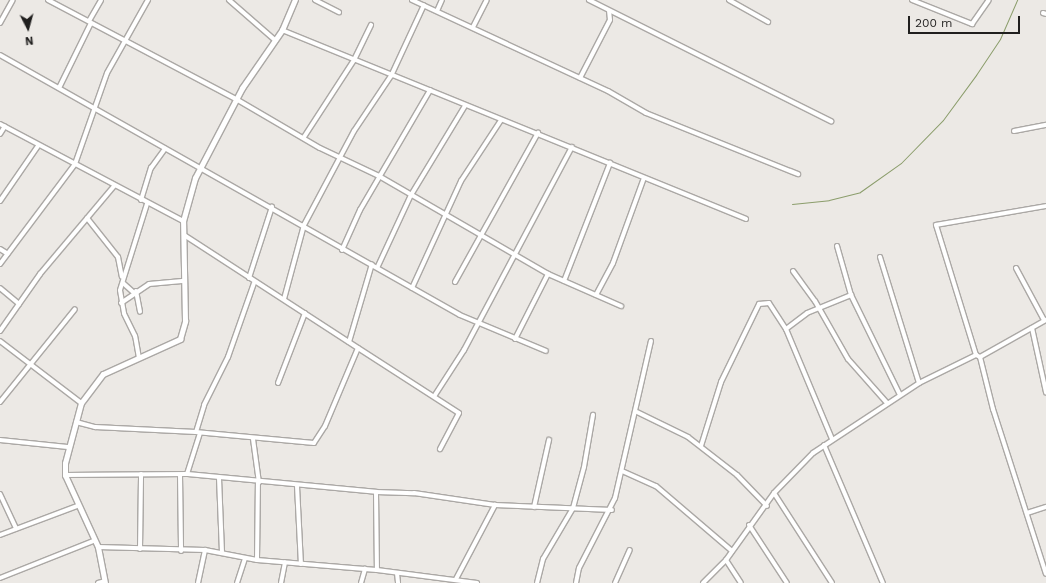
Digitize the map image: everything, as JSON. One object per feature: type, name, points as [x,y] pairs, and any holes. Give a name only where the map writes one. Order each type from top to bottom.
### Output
[{"type":"street","points":[[0,23],[13,0]]},
{"type":"street","points":[[48,0],[125,39],[341,158],[379,176],[446,217],[481,234],[513,255],[548,274],[621,306]]},
{"type":"street","points":[[59,88],[70,61],[101,0]]},
{"type":"street","points":[[0,264],[75,164],[93,107],[125,39],[148,0]]},
{"type":"street","points":[[229,0],[276,41]]},
{"type":"street","points":[[98,583],[105,582],[98,547],[93,541],[65,475],[68,447],[81,403],[97,378],[180,339],[185,321],[183,221],[195,178],[202,170],[206,153],[236,99],[276,41],[295,0]]},
{"type":"street","points":[[315,0],[339,12]]},
{"type":"street","points":[[412,0],[580,78],[646,113],[798,174]]},
{"type":"street","points":[[437,11],[442,0]]},
{"type":"street","points":[[473,27],[486,0]]},
{"type":"street","points":[[589,0],[831,121]]},
{"type":"street","points":[[729,0],[768,22]]},
{"type":"street","points":[[912,0],[972,24],[989,0]]},
{"type":"street","points":[[284,298],[304,225],[341,158],[354,131],[391,76],[424,5]]},
{"type":"street","points":[[580,78],[610,20],[609,11]]},
{"type":"street","points":[[304,138],[354,60],[371,25]]},
{"type":"street","points":[[282,30],[391,76],[430,90],[465,106],[538,132],[644,178],[746,219]]},
{"type":"street","points":[[0,55],[202,170],[304,225],[342,250],[378,266],[412,288],[460,315],[478,321],[546,351]]},
{"type":"street","points":[[342,250],[379,176],[430,90]]},
{"type":"street","points":[[378,266],[411,195],[465,106]]},
{"type":"street","points":[[412,288],[428,247],[446,217],[461,181],[501,120]]},
{"type":"street","points":[[0,124],[38,146],[115,185],[147,204],[183,221]]},
{"type":"street","points":[[1014,131],[1046,125]]},
{"type":"street","points":[[0,134],[5,126]]},
{"type":"street","points":[[455,282],[538,132]]},
{"type":"street","points":[[0,201],[38,146]]},
{"type":"street","points":[[435,395],[464,350],[513,255],[572,147]]},
{"type":"street","points":[[141,200],[151,168],[165,149]]},
{"type":"street","points":[[564,281],[610,163]]},
{"type":"street","points":[[596,295],[613,263],[644,178]]},
{"type":"street","points":[[0,331],[19,304],[115,185]]},
{"type":"street","points":[[122,277],[147,204]]},
{"type":"street","points":[[1046,206],[936,225],[1046,574]]},
{"type":"street","points":[[249,278],[272,207]]},
{"type":"street","points":[[87,218],[118,257],[123,283],[121,303],[135,336],[139,358]]},
{"type":"street","points":[[184,235],[249,278],[254,283],[284,298],[358,348],[435,395],[456,410],[460,417],[440,449]]},
{"type":"street","points":[[836,246],[851,295],[900,395]]},
{"type":"street","points":[[0,249],[8,254]]},
{"type":"street","points":[[880,257],[919,383]]},
{"type":"street","points":[[349,342],[372,264]]},
{"type":"street","points":[[703,583],[726,560],[749,525],[767,506],[774,493],[797,467],[824,445],[919,383],[978,356],[1045,320],[1016,268]]},
{"type":"street","points":[[793,271],[819,309],[846,357],[887,403]]},
{"type":"street","points":[[515,338],[548,274]]},
{"type":"street","points":[[121,303],[135,292],[153,282],[185,281]]},
{"type":"street","points":[[123,283],[135,292],[140,312]]},
{"type":"street","points":[[187,474],[204,406],[228,357],[254,283]]},
{"type":"street","points":[[0,288],[19,304]]},
{"type":"street","points":[[786,329],[807,313],[851,295]]},
{"type":"street","points":[[701,446],[721,382],[759,304],[769,303],[786,329],[832,439]]},
{"type":"street","points":[[0,402],[28,363],[75,309]]},
{"type":"street","points":[[278,383],[305,313]]},
{"type":"street","points":[[1032,328],[1046,392]]},
{"type":"street","points":[[0,341],[81,403]]},
{"type":"street","points":[[576,583],[579,568],[612,510],[637,412],[651,341]]},
{"type":"street","points":[[76,422],[94,427],[198,433],[253,439],[314,443],[325,426],[358,348]]},
{"type":"street","points":[[637,412],[676,429],[701,446],[737,475],[767,506]]},
{"type":"street","points":[[537,583],[543,559],[573,508],[584,467],[593,415]]},
{"type":"street","points":[[253,439],[258,483],[258,560]]},
{"type":"street","points":[[0,440],[68,447]]},
{"type":"street","points":[[534,507],[549,440]]},
{"type":"street","points":[[824,445],[883,583]]},
{"type":"street","points":[[622,472],[656,486],[732,551]]},
{"type":"street","points":[[140,549],[142,474]]},
{"type":"street","points":[[65,475],[187,474],[258,483],[376,492],[414,493],[495,505],[612,510]]},
{"type":"street","points":[[180,475],[181,551]]},
{"type":"street","points":[[219,478],[222,552]]},
{"type":"street","points":[[297,486],[301,564]]},
{"type":"street","points":[[376,492],[378,570]]},
{"type":"street","points":[[774,493],[832,583]]},
{"type":"street","points":[[0,494],[16,529]]},
{"type":"street","points":[[456,579],[495,505]]},
{"type":"street","points":[[0,535],[77,506]]},
{"type":"street","points":[[1027,513],[1046,507]]},
{"type":"street","points":[[749,525],[787,583]]},
{"type":"street","points":[[0,578],[93,541]]},
{"type":"street","points":[[98,547],[181,551],[205,550],[258,560],[378,570],[456,579],[477,583]]},
{"type":"street","points":[[198,583],[205,550]]},
{"type":"street","points":[[615,583],[630,550]]},
{"type":"street","points":[[238,583],[245,558]]},
{"type":"street","points":[[726,560],[741,583]]},
{"type":"street","points":[[281,583],[285,562]]},
{"type":"street","points":[[361,583],[365,569]]},
{"type":"street","points":[[397,572],[398,583]]},
{"type":"street","points":[[434,583],[437,578]]},
{"type":"waterway","points":[[792,204],[829,200],[860,192],[901,163],[943,120],[976,75],[1000,39],[1017,0]]}]
